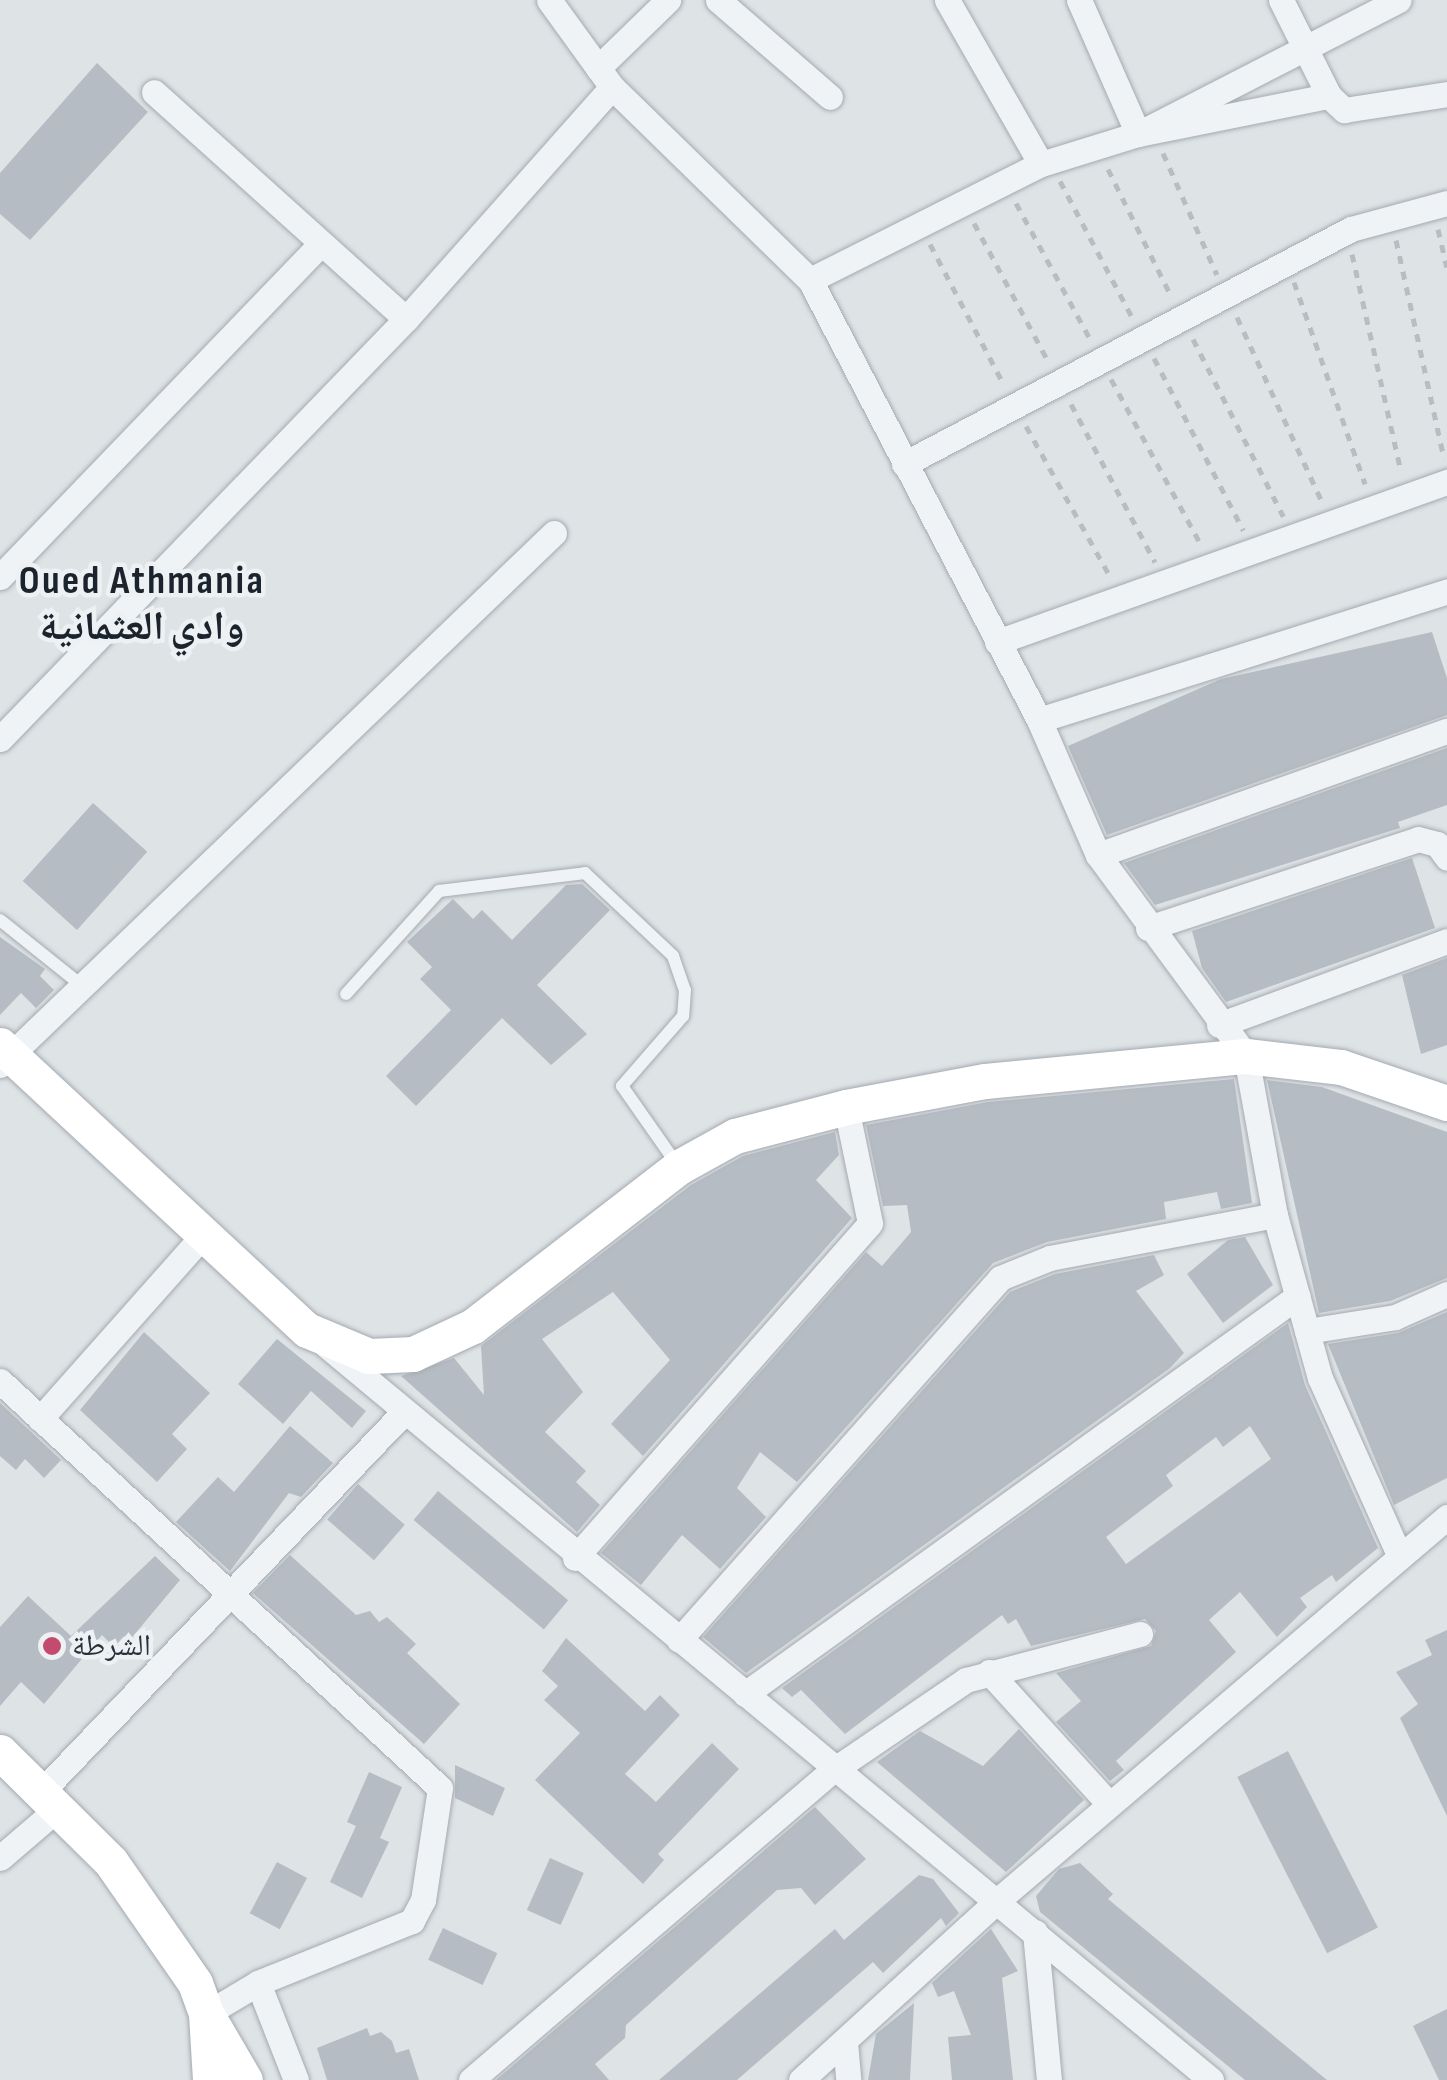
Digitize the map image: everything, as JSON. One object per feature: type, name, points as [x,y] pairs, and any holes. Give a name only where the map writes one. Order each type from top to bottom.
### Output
[{"type":"main road","points":[[3,1054],[308,1330],[369,1356],[413,1354],[473,1326],[679,1168],[736,1136],[846,1107],[985,1081],[1246,1056],[1341,1067],[1447,1102]]},
{"type":"main road","points":[[0,1752],[111,1862],[195,1983],[206,2014],[244,2080]]},
{"type":"main road","points":[[206,2014],[210,2080]]},
{"type":"street","points":[[549,0],[605,77],[810,280],[1039,720],[1098,855],[1220,1026],[1246,1056],[1275,1215],[1320,1378],[1399,1555]]},
{"type":"street","points":[[0,739],[406,318],[668,0]]},
{"type":"street","points":[[718,0],[830,97]]},
{"type":"street","points":[[946,0],[1046,163]]},
{"type":"street","points":[[1079,0],[1146,132]]},
{"type":"street","points":[[1281,0],[1328,96],[1344,110],[1374,112],[1447,94]]},
{"type":"street","points":[[1146,132],[1399,0]]},
{"type":"street","points":[[154,92],[319,245],[406,318]]},
{"type":"street","points":[[810,280],[1046,163],[1146,132],[1328,96]]},
{"type":"street","points":[[904,464],[1100,357],[1347,231],[1440,205]]},
{"type":"street","points":[[0,577],[319,245]]},
{"type":"street","points":[[997,642],[1447,482]]},
{"type":"street","points":[[3,1054],[554,533]]},
{"type":"street","points":[[1039,720],[1447,592]]},
{"type":"street","points":[[1098,855],[1447,731]]},
{"type":"street","points":[[1148,928],[1418,839],[1438,844],[1447,859]]},
{"type":"street","points":[[1220,1026],[1447,941]]},
{"type":"street","points":[[575,1558],[870,1223],[846,1107]]},
{"type":"street","points":[[679,1640],[1000,1278],[1050,1258],[1275,1215]]},
{"type":"street","points":[[40,1419],[204,1234]]},
{"type":"street","points":[[1307,1331],[1394,1317],[1447,1294]]},
{"type":"street","points":[[746,1694],[1298,1296]]},
{"type":"street","points":[[308,1330],[575,1558],[746,1694],[832,1770],[1212,2080]]},
{"type":"street","points":[[0,1381],[440,1788],[423,1900],[412,1921],[258,1983],[206,2014]]},
{"type":"street","points":[[0,1858],[230,1595],[404,1412]]},
{"type":"street","points":[[800,2080],[1108,1804],[1447,1517]]},
{"type":"street","points":[[471,2080],[832,1770],[989,1672],[1140,1634]]},
{"type":"street","points":[[989,1672],[1108,1804]]},
{"type":"street","points":[[1035,1932],[1049,2080]]},
{"type":"street","points":[[258,1983],[296,2080]]},
{"type":"street","points":[[845,2042],[848,2080]]},
{"type":"lane","points":[[346,994],[439,892],[586,874],[673,956],[685,990],[683,1016],[622,1086],[679,1168]]},
{"type":"lane","points":[[0,920],[80,984]]},
{"type":"path","points":[[1146,132],[1332,523]]},
{"type":"path","points":[[1096,147],[1294,536]]},
{"type":"path","points":[[1046,163],[1142,335],[1254,550]]},
{"type":"path","points":[[1005,182],[1212,566]]},
{"type":"path","points":[[963,203],[1166,582]]},
{"type":"path","points":[[1440,205],[1447,266]]},
{"type":"path","points":[[1392,218],[1447,474]]},
{"type":"path","points":[[920,225],[1122,598]]},
{"type":"path","points":[[1347,231],[1406,496]]},
{"type":"path","points":[[1286,261],[1373,508]]},
{"type":"building","points":[[97,63],[148,112],[30,240],[0,214],[0,173]]},
{"type":"building","points":[[1432,632],[1447,678],[1447,715],[1107,835],[1068,746],[1221,679]]},
{"type":"building","points":[[1447,748],[1447,805],[1398,822],[1400,828],[1155,905],[1124,863]]},
{"type":"building","points":[[93,803],[147,852],[77,930],[23,881]]},
{"type":"building","points":[[1412,858],[1435,928],[1226,1002],[1202,968],[1192,931]]},
{"type":"building","points":[[582,884],[610,910],[537,985],[587,1034],[551,1065],[502,1018],[416,1106],[386,1076],[451,1010],[420,979],[432,967],[407,942],[453,899],[473,919],[482,910],[512,940],[566,885]]},
{"type":"building","points":[[0,937],[45,969],[40,976],[54,990],[36,1008],[21,993],[0,1015]]},
{"type":"building","points":[[1447,958],[1447,1045],[1421,1054],[1402,975]]},
{"type":"building","points":[[1234,1079],[1252,1203],[1221,1209],[1217,1192],[1164,1202],[1166,1219],[1047,1242],[993,1263],[797,1482],[760,1452],[737,1488],[766,1517],[720,1569],[682,1535],[641,1585],[601,1553],[866,1252],[882,1266],[911,1232],[907,1205],[883,1206],[866,1125],[988,1102]]},
{"type":"building","points":[[1267,1080],[1322,1087],[1447,1132],[1447,1278],[1390,1301],[1319,1313]]},
{"type":"building","points":[[835,1132],[839,1155],[816,1180],[852,1218],[643,1456],[611,1424],[670,1360],[613,1292],[542,1339],[583,1392],[545,1432],[586,1471],[576,1482],[600,1505],[577,1532],[401,1376],[454,1358],[484,1395],[481,1346],[691,1185],[743,1156]]},
{"type":"building","points":[[1245,1237],[1273,1285],[1223,1323],[1187,1274],[1228,1240]]},
{"type":"building","points":[[1154,1255],[1164,1275],[1136,1291],[1184,1353],[1170,1368],[746,1673],[703,1637],[1010,1292],[1055,1274]]},
{"type":"building","points":[[1447,1312],[1447,1478],[1394,1505],[1328,1344],[1398,1333]]},
{"type":"building","points":[[1288,1323],[1305,1385],[1378,1548],[1336,1582],[1332,1575],[1300,1598],[1307,1607],[1277,1637],[1240,1592],[1209,1620],[1236,1652],[1116,1761],[1124,1770],[1110,1781],[1056,1722],[1081,1701],[1056,1673],[1151,1646],[1156,1631],[1145,1619],[1031,1646],[1016,1619],[1008,1624],[1002,1615],[845,1734],[801,1690],[792,1697],[782,1688]],"holes":[[[1250,1426],[1271,1459],[1126,1564],[1106,1537],[1173,1486],[1166,1475],[1216,1437],[1223,1447]]]},
{"type":"building","points":[[144,1332],[210,1393],[172,1434],[187,1449],[157,1482],[80,1410]]},
{"type":"building","points":[[277,1339],[366,1411],[352,1428],[311,1391],[283,1424],[238,1384]]},
{"type":"building","points":[[0,1403],[61,1460],[44,1478],[25,1459],[16,1470],[0,1456]]},
{"type":"building","points":[[290,1426],[333,1463],[301,1497],[289,1493],[230,1571],[176,1522],[218,1477],[234,1492]]},
{"type":"building","points":[[358,1484],[405,1525],[374,1560],[327,1519]]},
{"type":"building","points":[[438,1491],[568,1600],[544,1629],[414,1520]]},
{"type":"building","points":[[290,1555],[356,1615],[370,1611],[379,1622],[387,1617],[416,1644],[407,1653],[460,1704],[424,1744],[253,1593]]},
{"type":"building","points":[[155,1556],[180,1580],[129,1641],[124,1636],[114,1647],[102,1635],[44,1704],[21,1682],[0,1706],[0,1627],[28,1596],[71,1636]]},
{"type":"building","points":[[1447,1630],[1447,1816],[1400,1718],[1418,1704],[1396,1672],[1432,1655],[1425,1640]]},
{"type":"building","points":[[566,1638],[645,1711],[660,1695],[680,1715],[625,1774],[656,1802],[712,1743],[739,1769],[658,1854],[664,1860],[643,1884],[535,1780],[580,1733],[544,1700],[558,1686],[542,1671]]},
{"type":"building","points":[[1019,1729],[1084,1800],[1006,1872],[877,1762],[920,1731],[983,1766]]},
{"type":"building","points":[[1288,1751],[1378,1927],[1327,1953],[1237,1777]]},
{"type":"building","points":[[455,1765],[505,1788],[493,1816],[455,1798]]},
{"type":"building","points":[[369,1772],[402,1787],[380,1838],[389,1842],[362,1898],[330,1882],[356,1826],[347,1822]]},
{"type":"building","points":[[815,1807],[866,1859],[815,1905],[801,1888],[777,1890],[626,2025],[625,2038],[595,2064],[609,2080],[496,2080]]},
{"type":"building","points":[[550,1858],[584,1873],[561,1925],[527,1910]]},
{"type":"building","points":[[277,1862],[307,1878],[280,1929],[250,1913]]},
{"type":"building","points":[[1080,1863],[1113,1894],[1108,1899],[1327,2080],[1245,2080],[1040,1912],[1036,1896],[1059,1869]]},
{"type":"building","points":[[919,1875],[933,1879],[959,1913],[946,1926],[941,1918],[883,1973],[873,1962],[737,2080],[659,2080],[835,1929],[844,1940]]},
{"type":"building","points":[[443,1928],[497,1953],[483,1985],[428,1960]]},
{"type":"building","points":[[991,1929],[1018,1971],[1002,1978],[1013,2080],[952,2080],[948,2037],[971,2035],[954,1991],[938,1997],[932,1983]]},
{"type":"building","points":[[914,2003],[910,2080],[868,2080],[876,2034]]},
{"type":"building","points":[[1447,2009],[1447,2080],[1439,2080],[1413,2026]]},
{"type":"building","points":[[367,2028],[370,2036],[381,2032],[392,2041],[396,2053],[409,2049],[419,2080],[327,2080],[317,2048]]},
{"type":"place","name":"الشرطة","points":[[52,1646]]},
{"type":"district","name":"Oued Athmania وادي العثمانية","points":[[142,604]]}]
